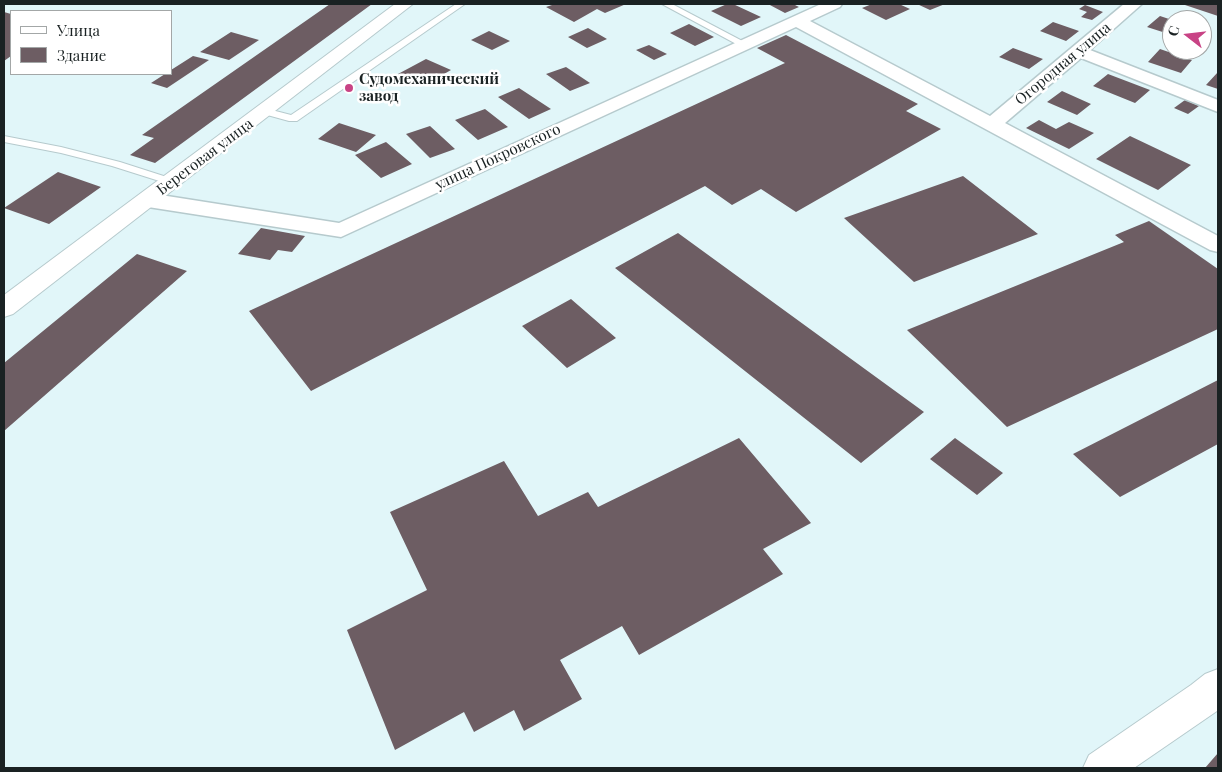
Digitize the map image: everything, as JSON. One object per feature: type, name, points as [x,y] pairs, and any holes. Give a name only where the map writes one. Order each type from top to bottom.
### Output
[{"type":"main road","name":"Береговая улица","points":[[4,308],[405,4]]},
{"type":"main road","points":[[1102,768],[1204,698],[1218,686]]},
{"type":"street","name":"улица Покровского","points":[[148,200],[341,230],[742,44],[834,4]]},
{"type":"street","name":"Огородная улица","points":[[992,124],[1134,4]]},
{"type":"street","points":[[796,20],[1218,245]]},
{"type":"street","points":[[1078,51],[1218,106]]},
{"type":"lane","points":[[264,111],[293,119],[461,4]]},
{"type":"lane","points":[[666,4],[742,44]]},
{"type":"lane","points":[[4,139],[61,150],[116,164],[172,182]]},
{"type":"building","points":[[330,4],[372,4],[155,163],[130,155],[154,138],[142,135]]},
{"type":"building","points":[[555,4],[626,4],[605,13],[597,9],[574,22],[546,7]]},
{"type":"building","points":[[727,4],[733,4],[761,17],[741,26],[711,11]]},
{"type":"building","points":[[768,4],[793,4],[799,7],[785,13]]},
{"type":"building","points":[[872,4],[899,4],[910,9],[886,20],[862,8]]},
{"type":"building","points":[[917,4],[945,4],[930,10]]},
{"type":"building","points":[[1182,4],[1218,4],[1218,16],[1212,14],[1212,10],[1200,10]]},
{"type":"building","points":[[1085,5],[1103,12],[1092,20],[1081,17],[1087,12],[1079,9]]},
{"type":"building","points":[[4,12],[10,14],[10,57],[4,61]]},
{"type":"building","points":[[1160,16],[1162,17],[1162,32],[1147,27]]},
{"type":"building","points":[[1053,22],[1079,31],[1066,41],[1040,31]]},
{"type":"building","points":[[689,24],[714,37],[695,46],[670,33]]},
{"type":"building","points":[[588,28],[607,39],[587,48],[568,37]]},
{"type":"building","points":[[489,31],[510,41],[492,50],[471,40]]},
{"type":"building","points":[[231,32],[259,40],[229,60],[200,52]]},
{"type":"building","points":[[786,35],[918,104],[906,111],[941,129],[796,212],[761,189],[732,205],[705,186],[311,391],[249,311],[785,63],[757,48]]},
{"type":"building","points":[[649,45],[667,54],[654,60],[636,50]]},
{"type":"building","points":[[1013,48],[1043,59],[1029,69],[999,57]]},
{"type":"building","points":[[1160,49],[1162,50],[1162,60],[1192,60],[1181,73],[1148,62]]},
{"type":"building","points":[[193,56],[209,60],[167,88],[151,83],[163,75],[172,75],[172,69]]},
{"type":"building","points":[[426,59],[451,70],[423,86],[398,74]]},
{"type":"building","points":[[566,67],[590,83],[570,91],[546,74]]},
{"type":"building","points":[[1218,72],[1218,89],[1206,85]]},
{"type":"building","points":[[1108,74],[1150,90],[1135,103],[1093,86]]},
{"type":"building","points":[[519,88],[551,109],[529,119],[498,97]]},
{"type":"building","points":[[1062,91],[1091,104],[1077,115],[1047,102]]},
{"type":"building","points":[[1185,100],[1199,106],[1188,114],[1174,108]]},
{"type":"building","points":[[485,109],[508,127],[478,140],[455,120]]},
{"type":"building","points":[[1039,120],[1056,129],[1069,122],[1094,133],[1069,149],[1026,128]]},
{"type":"building","points":[[339,123],[376,135],[356,152],[318,139]]},
{"type":"building","points":[[430,126],[455,149],[430,158],[406,134]]},
{"type":"building","points":[[1130,136],[1191,165],[1158,190],[1096,159]]},
{"type":"building","points":[[386,142],[412,164],[381,178],[355,155]]},
{"type":"building","points":[[58,172],[101,187],[49,224],[4,208]]},
{"type":"building","points":[[963,176],[1038,234],[914,282],[844,218]]},
{"type":"building","points":[[1149,221],[1218,269],[1218,329],[1007,427],[907,330],[1124,242],[1115,235]]},
{"type":"building","points":[[261,228],[305,236],[292,252],[278,250],[270,260],[238,254]]},
{"type":"building","points":[[678,233],[924,412],[861,463],[615,268]]},
{"type":"building","points":[[137,254],[187,271],[4,431],[4,363]]},
{"type":"building","points":[[571,299],[616,338],[567,368],[522,326]]},
{"type":"building","points":[[1218,380],[1218,444],[1120,497],[1073,454]]},
{"type":"building","points":[[739,438],[811,523],[763,549],[783,574],[639,655],[622,626],[560,660],[582,699],[524,731],[514,710],[474,732],[464,712],[395,750],[347,630],[427,590],[390,512],[504,461],[538,516],[588,492],[598,507]]},
{"type":"building","points":[[955,438],[1003,473],[977,495],[930,459]]},
{"type":"building","points":[[1218,753],[1218,768],[1205,768]]},
{"type":"place","name":"Судомеханический завод","points":[[349,88]]}]
